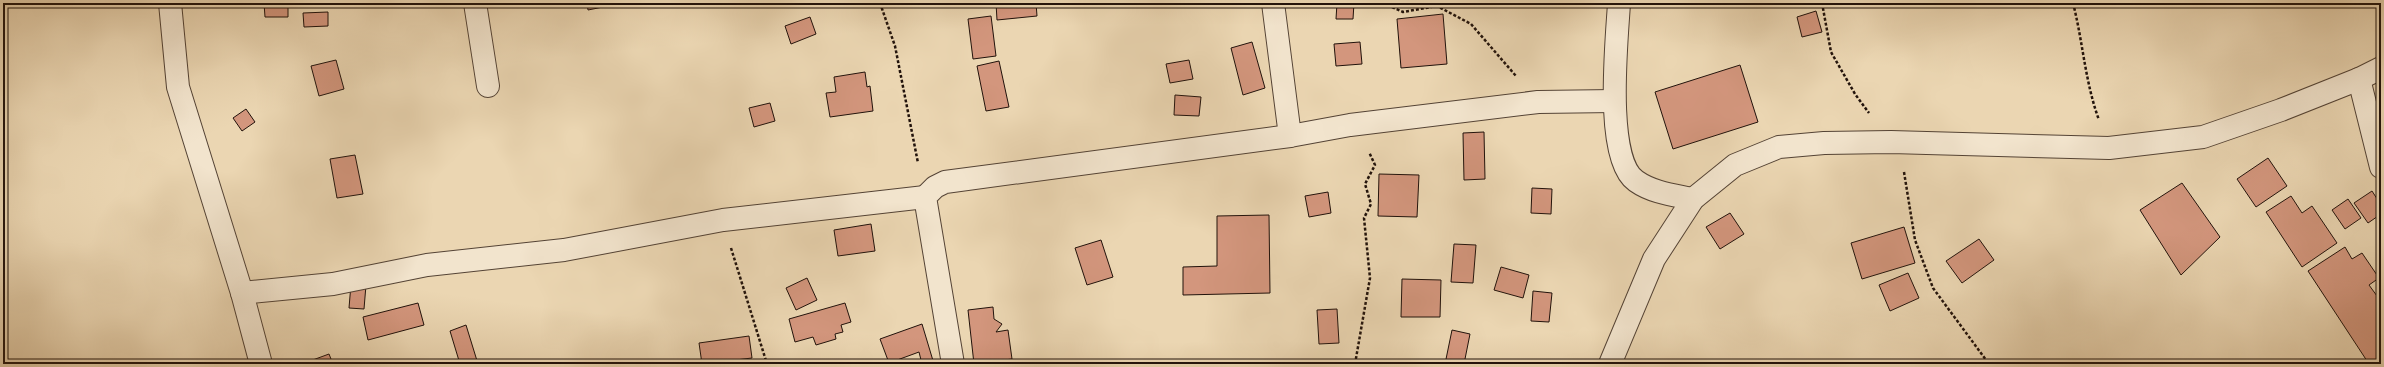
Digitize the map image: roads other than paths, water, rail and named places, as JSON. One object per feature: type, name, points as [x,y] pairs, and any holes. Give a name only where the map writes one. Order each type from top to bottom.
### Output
[{"type":"street","points":[[170,3],[178,88],[242,294],[261,364]]},
{"type":"street","points":[[475,3],[488,86]]},
{"type":"street","points":[[1273,3],[1290,136]]},
{"type":"street","points":[[1619,3],[1614,101],[1622,159],[1635,180],[1661,193],[1694,199]]},
{"type":"street","points":[[1610,364],[1654,259],[1694,199],[1735,165],[1779,147],[1824,143],[1891,142],[2109,148],[2203,137],[2280,110],[2359,79],[2381,68]]},
{"type":"street","points":[[2359,79],[2381,167]]},
{"type":"street","points":[[242,294],[332,284],[427,265],[564,250],[723,220],[925,197],[935,187],[945,182],[1290,136],[1350,125],[1538,102],[1614,101]]},
{"type":"street","points":[[925,197],[953,364]]}]
